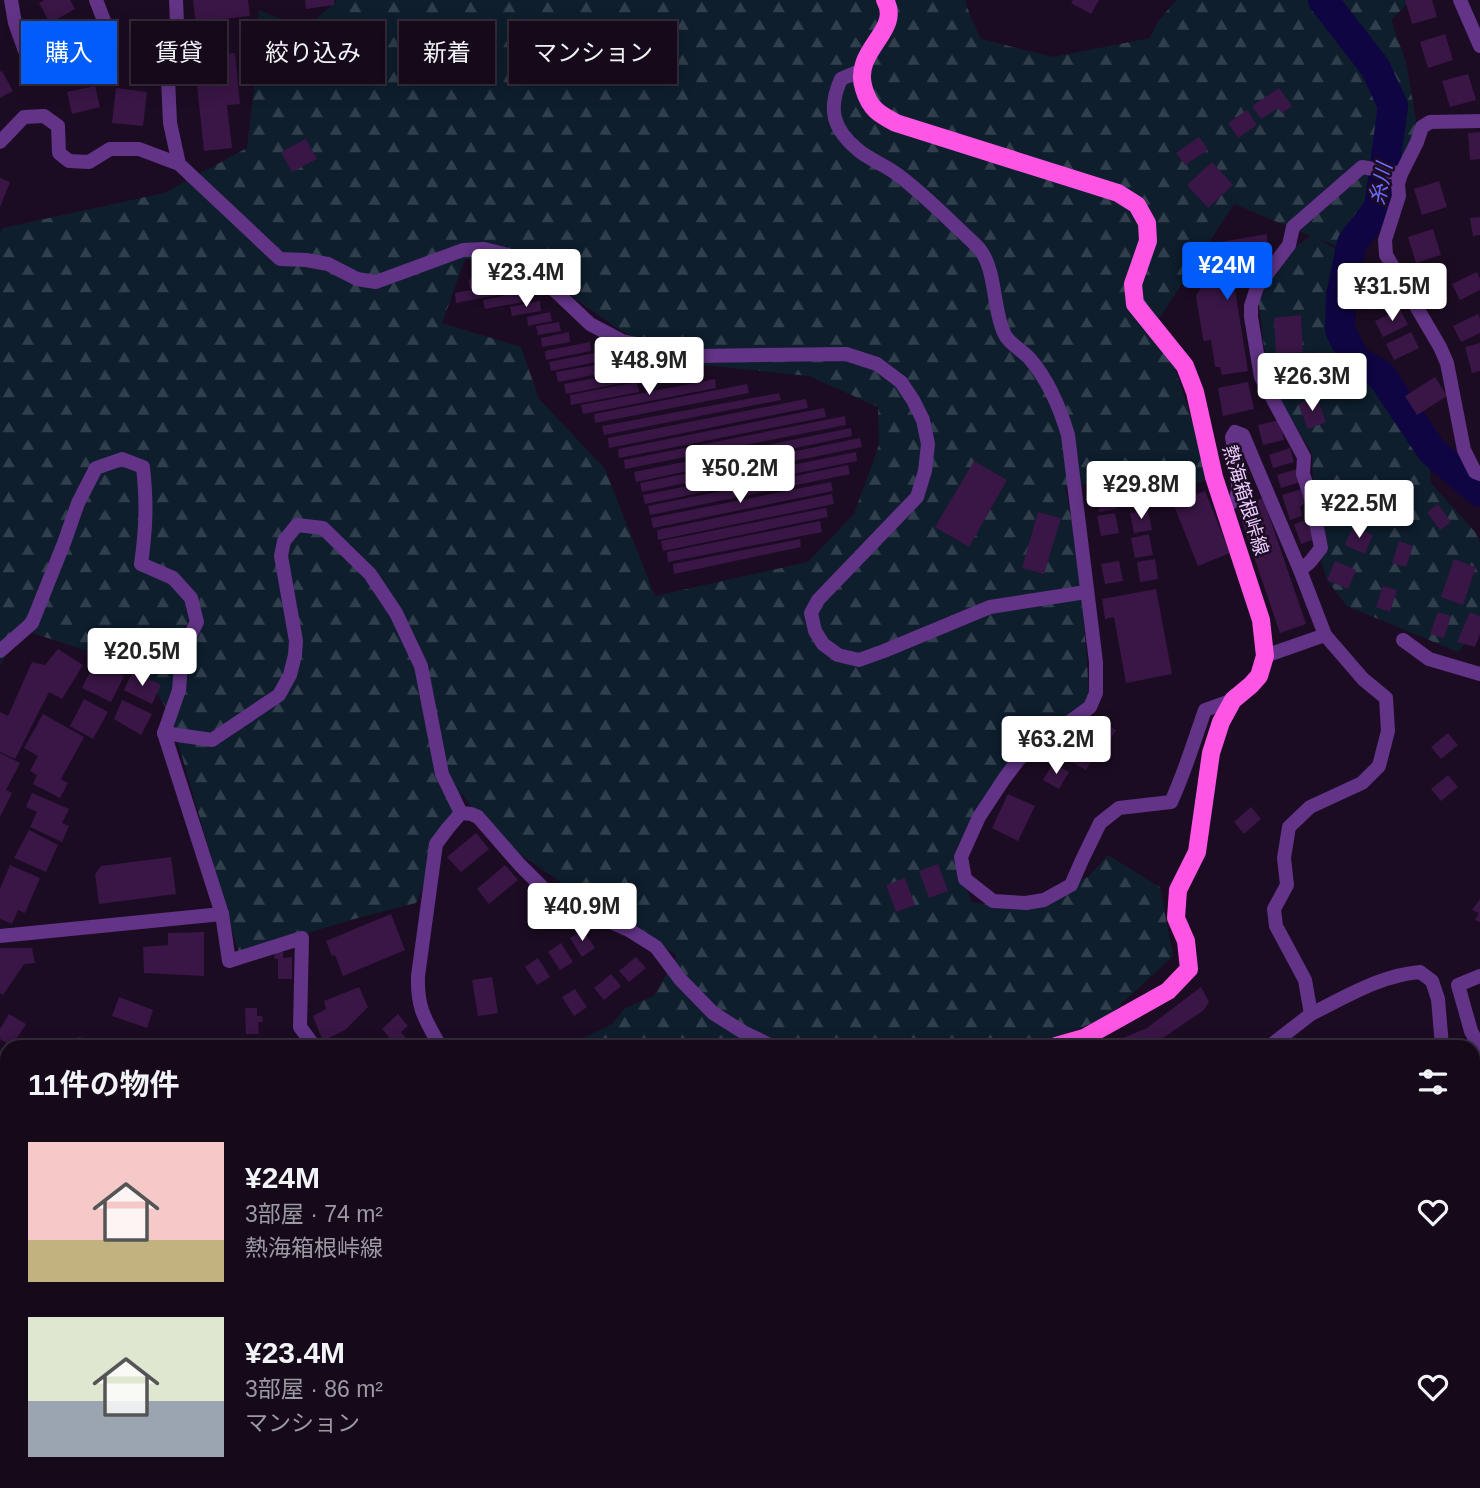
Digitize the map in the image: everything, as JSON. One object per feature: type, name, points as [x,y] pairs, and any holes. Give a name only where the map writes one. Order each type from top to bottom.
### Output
[{"type":"main road","points":[[862,70],[863,62],[872,46],[888,24],[889,6],[885,0]]},
{"type":"main road","name":"熱海箱根峠線","points":[[862,70],[861,80],[867,98],[878,113],[896,123],[1118,192],[1137,205],[1147,223],[1148,242],[1133,284],[1135,304],[1185,366],[1195,392],[1214,477],[1261,620],[1265,656]]},
{"type":"main road","points":[[1077,1040],[1168,991],[1189,968],[1186,941],[1175,918],[1178,890],[1197,852],[1211,753],[1221,722],[1233,700],[1258,676],[1265,656]]},
{"type":"street","points":[[10,0],[25,51],[55,73],[74,77],[105,63],[110,50],[107,31],[96,0]]},
{"type":"street","points":[[176,0],[177,23],[168,78],[170,123],[179,164]]},
{"type":"street","points":[[1460,0],[1480,46]]},
{"type":"street","points":[[862,70],[841,79],[834,95],[832,112],[841,131],[857,150],[895,172],[931,202],[981,251],[991,276],[1004,335],[1039,371],[1060,409],[1068,435],[1096,662],[1096,693],[1090,707],[1019,760],[1004,779],[979,817],[961,857],[965,879],[993,901],[1026,903],[1044,900],[1071,885],[1100,823],[1119,808],[1171,802],[1184,773],[1205,710],[1233,700]]},
{"type":"street","points":[[0,142],[24,117],[44,117],[58,126],[59,153],[69,161],[89,162],[110,149],[139,149],[179,164],[280,258],[328,264],[357,279],[376,282],[463,250],[484,249],[508,255],[531,268],[590,324],[622,341],[696,356],[846,354],[877,364],[901,382],[914,400],[929,444],[917,497],[818,600],[811,613],[814,631],[823,644],[838,655],[859,660],[990,607],[1086,592]]},
{"type":"street","points":[[1480,121],[1430,122],[1422,127],[1401,174],[1399,196],[1385,240],[1386,256],[1447,363],[1464,450],[1475,472],[1480,474]]},
{"type":"street","points":[[1300,569],[1310,562],[1321,548],[1312,501],[1303,474],[1304,457],[1261,377],[1251,306],[1257,287],[1289,245],[1293,227],[1362,167],[1401,174]]},
{"type":"street","points":[[1224,506],[1234,501],[1238,493],[1232,438],[1235,432],[1243,435],[1325,635],[1363,679],[1385,698],[1388,731],[1379,766],[1362,783],[1310,807],[1289,827],[1284,858],[1287,885],[1274,909],[1276,926],[1305,980],[1311,1014]]},
{"type":"street","points":[[0,651],[32,623],[78,503],[96,468],[122,459],[143,467],[146,522],[141,564],[173,578],[191,598],[197,622],[182,652],[179,691],[164,733],[222,914],[229,961],[302,938],[300,1027],[310,1040]]},
{"type":"street","points":[[164,733],[212,740],[279,695],[290,675],[296,641],[281,555],[284,541],[297,525],[323,528],[370,574],[396,613],[421,666],[442,774],[461,813]]},
{"type":"street","points":[[1265,656],[1325,635]]},
{"type":"street","points":[[1403,640],[1429,659],[1480,674]]},
{"type":"street","points":[[437,1040],[421,1011],[417,994],[418,976],[436,844],[461,813]]},
{"type":"street","points":[[461,813],[478,817],[563,908],[601,918],[629,930],[656,947],[680,979],[713,1013],[760,1040]]},
{"type":"street","points":[[0,936],[222,914]]},
{"type":"street","points":[[1278,1040],[1311,1014],[1365,986],[1406,973],[1420,972],[1432,981],[1438,999],[1441,1040]]},
{"type":"street","points":[[1476,1040],[1458,985],[1480,976]]},
{"type":"green space","points":[[337,0],[965,0],[981,39],[1053,57],[1150,38],[1157,23],[1176,0],[1411,0],[1391,20],[1406,62],[1419,138],[1360,255],[1318,239],[1349,257],[1334,344],[1397,399],[1430,438],[1430,482],[1476,533],[1480,542],[1480,626],[1458,652],[1347,606],[1327,580],[1315,539],[1312,453],[1284,407],[1264,347],[1257,287],[1281,257],[1311,236],[1234,204],[1159,319],[1211,479],[1152,496],[1137,476],[1065,487],[1079,569],[1090,707],[1023,742],[958,857],[971,902],[1021,909],[1089,876],[1108,855],[1160,887],[1173,956],[1106,1018],[1048,1040],[579,1040],[612,1024],[625,1008],[654,996],[677,955],[629,929],[492,835],[462,794],[416,903],[239,954],[232,930],[220,911],[213,863],[170,715],[143,669],[20,629],[0,666],[0,232],[3,228],[164,193],[247,148],[254,84],[385,84],[385,21],[314,21]],"holes":[[[465,259],[531,268],[617,328],[683,363],[809,376],[878,407],[879,445],[854,514],[808,562],[655,596],[605,469],[539,399],[521,347],[442,323]]]},
{"type":"green space","points":[[259,10],[286,21],[258,21]]},
{"type":"building","points":[[44,0],[70,0],[75,9],[49,21],[39,3]]},
{"type":"building","points":[[193,0],[248,0],[250,16],[223,21],[196,21]]},
{"type":"building","points":[[305,0],[334,0],[334,5],[306,9]]},
{"type":"building","points":[[1073,0],[1099,0],[1091,14],[1071,3]]},
{"type":"building","points":[[1405,0],[1432,0],[1437,17],[1412,24]]},
{"type":"building","points":[[1445,34],[1453,60],[1428,68],[1420,42]]},
{"type":"building","points":[[235,53],[240,104],[227,105],[232,148],[204,151],[197,84],[227,84],[227,54]]},
{"type":"building","points":[[2,71],[13,91],[0,98],[0,72]]},
{"type":"building","points":[[1468,74],[1476,100],[1450,107],[1442,81]]},
{"type":"building","points":[[95,86],[100,107],[72,114],[67,92]]},
{"type":"building","points":[[116,88],[147,92],[143,126],[112,123]]},
{"type":"building","points":[[1279,88],[1292,106],[1282,113],[1278,108],[1261,119],[1252,106]]},
{"type":"building","points":[[1247,110],[1257,125],[1238,138],[1228,123]]},
{"type":"building","points":[[1480,132],[1480,159],[1470,160],[1468,133]]},
{"type":"building","points":[[1199,137],[1208,150],[1185,165],[1176,153]]},
{"type":"building","points":[[306,139],[317,159],[292,172],[281,152]]},
{"type":"building","points":[[1212,162],[1233,185],[1208,208],[1187,185]]},
{"type":"building","points":[[0,178],[10,182],[0,207]]},
{"type":"building","points":[[1439,181],[1447,207],[1422,215],[1414,189]]},
{"type":"building","points":[[1480,217],[1480,235],[1473,236],[1470,218]]},
{"type":"building","points":[[1433,229],[1441,255],[1416,263],[1408,237]]},
{"type":"building","points":[[1267,234],[1267,241],[1235,290],[1248,371],[1222,375],[1220,367],[1215,366],[1211,340],[1203,339],[1196,296],[1200,289],[1198,278],[1213,275],[1210,262],[1219,261],[1215,243]]},
{"type":"building","points":[[1477,272],[1480,290],[1460,300],[1452,284]]},
{"type":"building","points":[[490,275],[493,284],[470,289],[468,280]]},
{"type":"building","points":[[512,282],[514,292],[456,303],[455,293]]},
{"type":"building","points":[[1386,290],[1390,304],[1369,310],[1365,296]]},
{"type":"building","points":[[526,291],[528,301],[485,309],[483,300]]},
{"type":"building","points":[[540,301],[541,311],[512,316],[510,307]]},
{"type":"building","points":[[1400,309],[1408,325],[1383,337],[1375,321]]},
{"type":"building","points":[[550,312],[552,321],[528,326],[527,317]]},
{"type":"building","points":[[1478,314],[1480,333],[1461,342],[1453,326]]},
{"type":"building","points":[[1301,315],[1303,352],[1276,355],[1274,318]]},
{"type":"building","points":[[559,322],[561,331],[538,335],[536,326]]},
{"type":"building","points":[[569,332],[570,342],[542,347],[541,338]]},
{"type":"building","points":[[1411,332],[1419,348],[1394,360],[1386,344]]},
{"type":"building","points":[[590,342],[591,351],[546,360],[545,351]]},
{"type":"building","points":[[1480,343],[1480,371],[1472,373],[1465,347]]},
{"type":"building","points":[[595,353],[597,362],[551,371],[549,362]]},
{"type":"building","points":[[602,364],[604,373],[558,382],[556,372]]},
{"type":"building","points":[[622,373],[623,383],[566,394],[564,384]]},
{"type":"building","points":[[1435,377],[1447,396],[1417,415],[1405,396]]},
{"type":"building","points":[[715,379],[716,388],[583,414],[581,405]]},
{"type":"building","points":[[637,382],[639,392],[571,405],[570,395]]},
{"type":"building","points":[[1248,382],[1254,409],[1223,416],[1218,388]]},
{"type":"building","points":[[747,384],[749,393],[595,423],[594,414]]},
{"type":"building","points":[[779,393],[781,400],[604,435],[602,426]]},
{"type":"building","points":[[1317,397],[1326,422],[1308,429],[1298,404]]},
{"type":"building","points":[[806,399],[808,408],[609,448],[608,438]]},
{"type":"building","points":[[824,408],[826,417],[619,458],[618,449]]},
{"type":"building","points":[[845,416],[846,425],[625,469],[624,460]]},
{"type":"building","points":[[1280,420],[1284,440],[1263,445],[1258,425]]},
{"type":"building","points":[[851,428],[852,436],[636,482],[634,472]]},
{"type":"building","points":[[860,438],[862,447],[642,492],[640,483]]},
{"type":"building","points":[[1290,448],[1294,462],[1273,468],[1269,455]]},
{"type":"building","points":[[856,452],[857,461],[645,504],[643,495]]},
{"type":"building","points":[[974,461],[1007,480],[969,547],[935,527]]},
{"type":"building","points":[[848,465],[850,474],[650,515],[648,506]]},
{"type":"building","points":[[1297,469],[1301,482],[1281,488],[1277,475]]},
{"type":"building","points":[[831,482],[833,491],[653,528],[651,518]]},
{"type":"building","points":[[1143,483],[1146,503],[1128,506],[1125,486]]},
{"type":"building","points":[[1114,489],[1117,509],[1099,512],[1096,492]]},
{"type":"building","points":[[1302,489],[1306,502],[1300,507],[1302,516],[1290,520],[1282,495]]},
{"type":"building","points":[[1205,491],[1230,553],[1198,566],[1173,503]]},
{"type":"building","points":[[832,494],[834,504],[658,540],[657,530]]},
{"type":"building","points":[[1263,498],[1306,624],[1280,633],[1237,507]]},
{"type":"building","points":[[1438,504],[1451,522],[1440,530],[1427,512]]},
{"type":"building","points":[[826,508],[828,517],[663,551],[661,541]]},
{"type":"building","points":[[1148,510],[1152,530],[1134,533],[1130,513]]},
{"type":"building","points":[[1038,512],[1061,518],[1044,574],[1022,568]]},
{"type":"building","points":[[1115,513],[1119,533],[1101,536],[1097,516]]},
{"type":"building","points":[[1308,519],[1315,539],[1301,544],[1294,524]]},
{"type":"building","points":[[820,521],[822,532],[668,562],[667,552]]},
{"type":"building","points":[[1353,526],[1373,535],[1365,554],[1345,545]]},
{"type":"building","points":[[1149,534],[1153,555],[1135,558],[1131,538]]},
{"type":"building","points":[[800,539],[801,547],[674,574],[673,564]]},
{"type":"building","points":[[1399,541],[1413,546],[1406,567],[1392,563]]},
{"type":"building","points":[[1155,559],[1158,579],[1140,582],[1137,562]]},
{"type":"building","points":[[1454,559],[1476,567],[1463,605],[1441,597]]},
{"type":"building","points":[[1119,561],[1123,581],[1105,584],[1101,564]]},
{"type":"building","points":[[1335,561],[1356,570],[1348,589],[1327,580]]},
{"type":"building","points":[[1383,586],[1397,590],[1390,612],[1376,607]]},
{"type":"building","points":[[1156,589],[1172,674],[1126,683],[1114,617],[1105,619],[1102,599]]},
{"type":"building","points":[[1438,612],[1451,616],[1444,638],[1430,634]]},
{"type":"building","points":[[1470,612],[1480,616],[1480,634],[1475,647],[1457,642]]},
{"type":"building","points":[[58,649],[83,665],[62,699],[49,692],[15,759],[0,752],[0,712],[8,716],[32,662],[45,665]]},
{"type":"building","points":[[95,662],[124,676],[111,702],[82,688]]},
{"type":"building","points":[[133,671],[161,685],[152,704],[124,690]]},
{"type":"building","points":[[84,699],[108,712],[93,739],[70,726]]},
{"type":"building","points":[[122,700],[152,714],[141,735],[114,719]]},
{"type":"building","points":[[43,714],[84,737],[61,779],[68,783],[60,798],[33,784],[37,775],[30,771],[38,756],[24,748]]},
{"type":"building","points":[[1100,721],[1116,730],[1106,747],[1090,738]]},
{"type":"building","points":[[1448,733],[1458,745],[1441,759],[1431,747]]},
{"type":"building","points":[[1080,743],[1096,752],[1086,770],[1070,761]]},
{"type":"building","points":[[0,753],[20,763],[6,790],[12,793],[0,817]]},
{"type":"building","points":[[1053,763],[1069,772],[1059,789],[1043,780]]},
{"type":"building","points":[[1448,775],[1458,787],[1441,801],[1431,789]]},
{"type":"building","points":[[32,793],[69,809],[62,823],[69,826],[62,842],[30,827],[37,812],[26,807]]},
{"type":"building","points":[[1008,794],[1035,806],[1018,841],[992,828]]},
{"type":"building","points":[[1251,807],[1261,819],[1244,834],[1234,822]]},
{"type":"building","points":[[29,830],[58,845],[46,872],[14,858]]},
{"type":"building","points":[[476,833],[489,849],[461,872],[447,857]]},
{"type":"building","points":[[171,857],[176,894],[99,904],[95,874],[101,866]]},
{"type":"building","points":[[938,864],[948,891],[929,898],[919,871]]},
{"type":"building","points":[[10,865],[40,878],[25,913],[18,910],[12,924],[0,919],[0,889]]},
{"type":"building","points":[[505,865],[518,880],[489,904],[477,889]]},
{"type":"building","points":[[905,878],[915,905],[896,912],[886,885]]},
{"type":"building","points":[[1480,899],[1480,922],[1475,920],[1479,913],[1472,910]]},
{"type":"building","points":[[391,914],[405,950],[343,976],[326,941]]},
{"type":"building","points":[[583,930],[595,948],[582,957],[570,938]]},
{"type":"building","points":[[204,932],[204,976],[144,973],[143,947],[168,945],[168,933]]},
{"type":"building","points":[[561,943],[573,962],[560,970],[548,952]]},
{"type":"building","points":[[0,948],[32,948],[35,963],[24,964],[3,995],[0,993]]},
{"type":"building","points":[[283,951],[283,958],[292,957],[292,979],[278,979],[278,959],[274,959],[275,953]]},
{"type":"building","points":[[636,957],[646,968],[629,982],[619,971]]},
{"type":"building","points":[[538,958],[550,977],[537,985],[525,967]]},
{"type":"building","points":[[611,974],[621,986],[604,1000],[594,988]]},
{"type":"building","points":[[492,977],[498,1013],[478,1016],[472,980]]},
{"type":"building","points":[[359,987],[368,1007],[345,1030],[323,1040],[313,1016],[326,1009],[324,1001]]},
{"type":"building","points":[[1201,987],[1209,1002],[1204,1010],[1160,1040],[1118,1040],[1147,1028]]},
{"type":"building","points":[[575,989],[587,1007],[574,1016],[562,997]]},
{"type":"building","points":[[119,997],[153,1010],[147,1028],[112,1016]]},
{"type":"building","points":[[245,1008],[257,1008],[257,1016],[262,1016],[263,1022],[258,1022],[259,1034],[246,1034]]},
{"type":"building","points":[[9,1014],[26,1024],[16,1040],[0,1039],[0,1029]]},
{"type":"building","points":[[398,1014],[408,1026],[401,1032],[407,1040],[386,1040],[389,1037],[382,1029]]},
{"type":"building","points":[[78,1037],[98,1040],[77,1040]]},
{"type":"waterway","name":"糸川","points":[[1323,0],[1375,67],[1393,106],[1379,208],[1352,243],[1341,296],[1340,330],[1355,360],[1381,375],[1432,451],[1480,492]]}]
